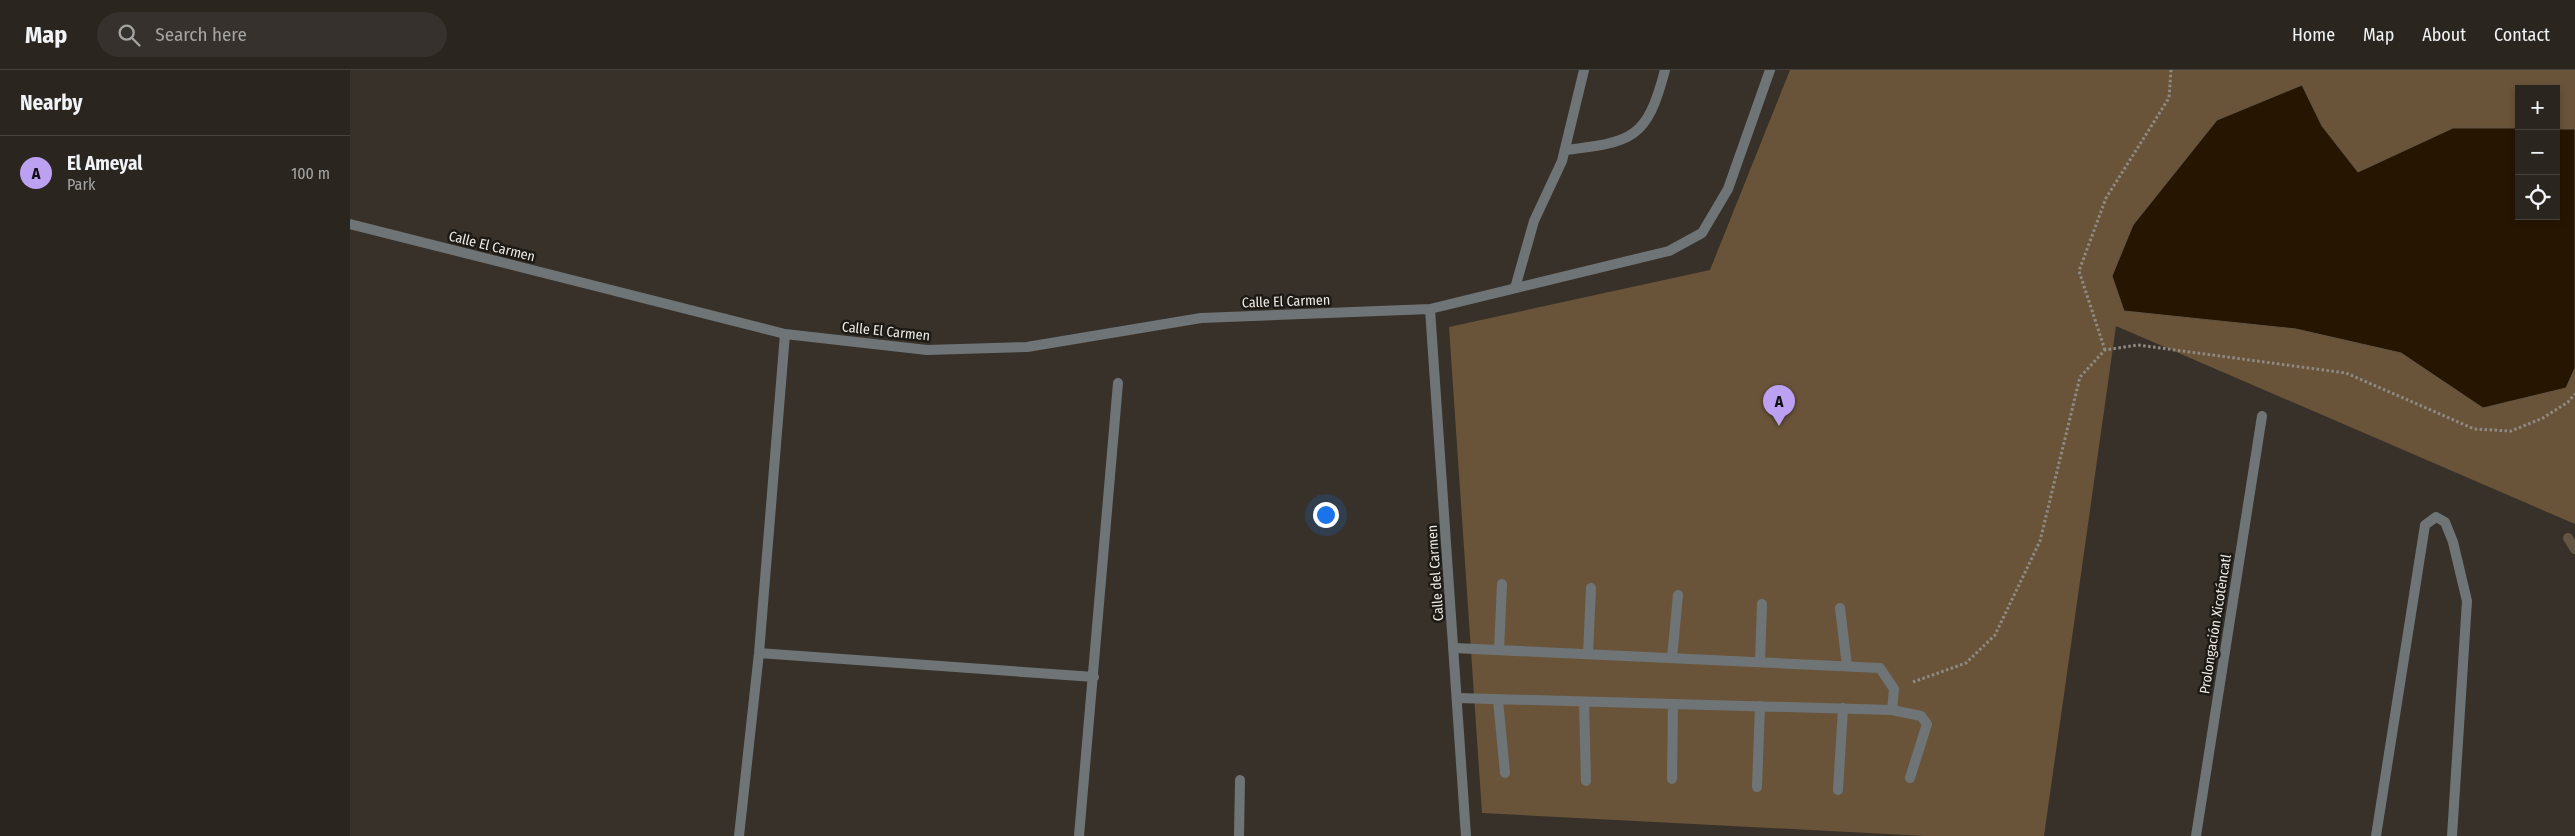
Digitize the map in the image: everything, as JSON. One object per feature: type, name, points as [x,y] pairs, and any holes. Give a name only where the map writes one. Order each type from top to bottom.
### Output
[{"type":"street","points":[[1515,288],[1534,221],[1562,161],[1584,70]]},
{"type":"street","points":[[1565,150],[1610,145],[1634,134],[1646,123],[1657,101],[1665,70]]},
{"type":"street","name":"Calle El Carmen","points":[[350,224],[785,334],[927,350],[1028,346],[1201,318],[1430,309],[1669,251],[1702,233],[1728,189],[1770,70]]},
{"type":"street","name":"Calle del Carmen","points":[[1430,309],[1466,836]]},
{"type":"street","points":[[740,836],[759,653],[785,334]]},
{"type":"street","points":[[1079,836],[1118,383]]},
{"type":"street","name":"Prolongación Xicoténcatl","points":[[2196,836],[2262,416]]},
{"type":"street","points":[[2376,836],[2425,525],[2436,517],[2445,522],[2454,542],[2467,601],[2452,836]]},
{"type":"street","points":[[1499,650],[1502,584]]},
{"type":"street","points":[[1588,654],[1591,588]]},
{"type":"street","points":[[1672,658],[1678,595]]},
{"type":"street","points":[[1760,662],[1762,604]]},
{"type":"street","points":[[1840,608],[1847,666]]},
{"type":"street","points":[[1454,648],[1880,668],[1894,688],[1892,710]]},
{"type":"street","points":[[759,653],[1094,677]]},
{"type":"street","points":[[1457,698],[1892,710],[1921,716],[1927,724],[1910,778]]},
{"type":"street","points":[[1498,700],[1504,772]]},
{"type":"street","points":[[1584,702],[1586,781]]},
{"type":"street","points":[[1672,779],[1674,704]]},
{"type":"street","points":[[1757,787],[1760,706]]},
{"type":"street","points":[[1838,790],[1843,708]]},
{"type":"street","points":[[1239,836],[1240,780]]},
{"type":"path","points":[[2105,350],[2079,271],[2106,198],[2169,98],[2171,70]]},
{"type":"path","points":[[1894,688],[1966,663],[1995,635],[2040,541],[2080,377],[2105,350],[2138,344],[2346,373],[2474,429],[2511,431],[2543,418],[2568,402],[2575,394]]},
{"type":"shaded area","points":[[1790,70],[2575,70],[2575,524],[2116,326],[2044,836],[1925,836],[1482,813],[1449,327],[1710,270]]},
{"type":"shaded area","points":[[2302,85],[2322,126],[2358,172],[2453,128],[2515,128],[2515,220],[2560,220],[2560,129],[2575,129],[2575,368],[2566,388],[2483,408],[2401,353],[2296,329],[2124,311],[2112,276],[2133,225],[2217,120]]},
{"type":"waterway","points":[[2568,538],[2575,549]]},
{"type":"place","name":"El Ameyal","points":[[1779,426]]}]
